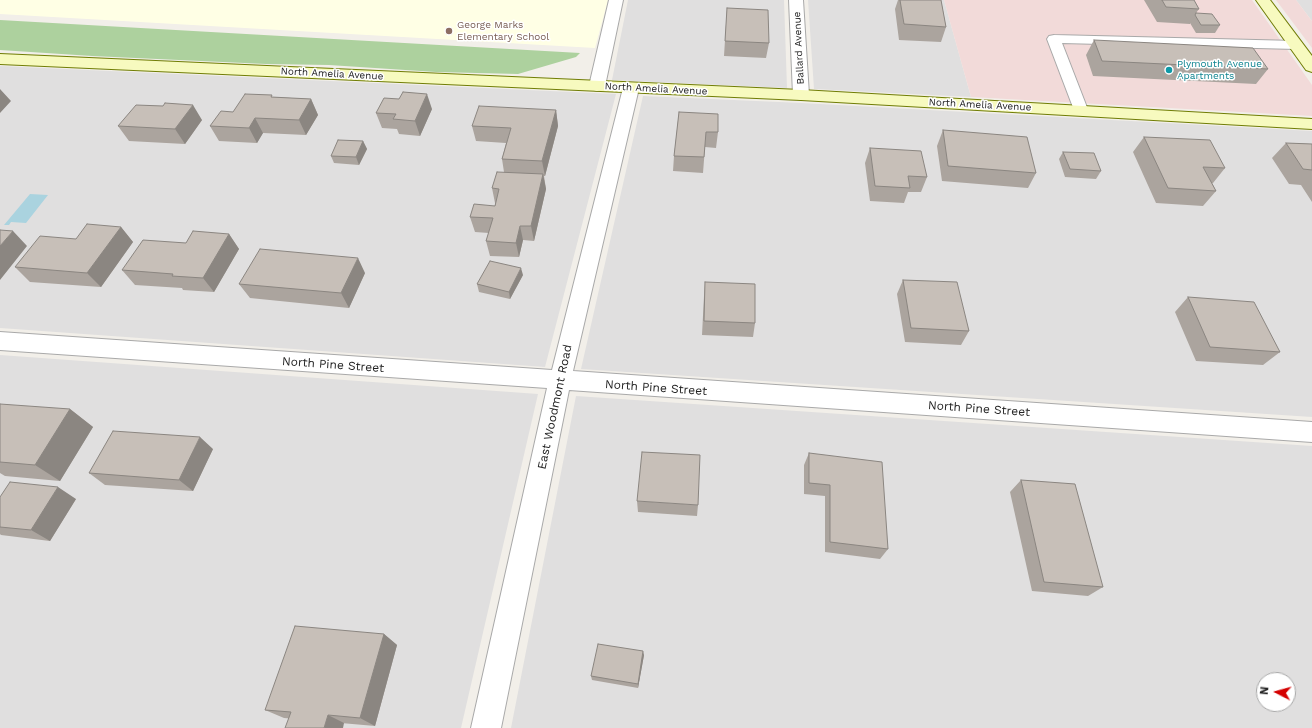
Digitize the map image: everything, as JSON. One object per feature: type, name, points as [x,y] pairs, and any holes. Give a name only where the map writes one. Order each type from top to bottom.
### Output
[{"type":"main road","points":[[1263,0],[1312,67]]},
{"type":"main road","name":"North Amelia Avenue","points":[[0,59],[801,95],[1312,124]]},
{"type":"street","points":[[597,86],[616,0]]},
{"type":"street","name":"Ballard Avenue","points":[[796,0],[801,95]]},
{"type":"street","name":"East Woodmont Road","points":[[486,728],[560,381],[631,88]]},
{"type":"street","name":"North Pine Street","points":[[0,342],[1312,432]]},
{"type":"lane","points":[[1081,110],[1054,40],[1296,44]]},
{"type":"shaded area","name":"George Marks Elementary School","points":[[0,0],[608,0],[595,48],[0,14]]},
{"type":"shaded area","points":[[628,0],[784,0],[787,88],[612,80]]},
{"type":"shaded area","points":[[808,0],[944,0],[971,97],[814,89]]},
{"type":"shaded area","points":[[944,0],[1252,0],[1312,85],[1312,116],[971,97]]},
{"type":"shaded area","points":[[1276,0],[1296,0],[1312,21],[1312,48]]},
{"type":"shaded area","points":[[1296,0],[1312,0],[1312,21]]},
{"type":"shaded area","points":[[0,66],[616,94],[545,367],[0,328]]},
{"type":"shaded area","points":[[643,96],[802,103],[1312,131],[1312,417],[581,369]]},
{"type":"shaded area","points":[[0,355],[538,394],[461,728],[0,728]]},
{"type":"shaded area","points":[[576,396],[1312,446],[1312,728],[511,728]]},
{"type":"green space","points":[[0,20],[580,53],[576,57],[518,74],[436,72],[329,65],[266,64],[92,56],[0,50]]},
{"type":"water","points":[[30,194],[48,195],[26,223],[11,222],[9,225],[4,225]]},
{"type":"building","points":[[900,0],[941,0],[946,27],[904,24]]},
{"type":"building","points":[[1162,0],[1194,0],[1199,9],[1166,7]]},
{"type":"building","points":[[727,8],[768,10],[769,43],[725,41]]},
{"type":"building","points":[[1196,13],[1212,14],[1220,25],[1201,25],[1195,15]]},
{"type":"building","points":[[1094,40],[1253,48],[1268,69],[1102,61]]},
{"type":"building","points":[[403,92],[427,94],[415,121],[393,119],[396,114],[376,113],[384,98],[399,99]]},
{"type":"building","points":[[245,94],[311,99],[299,120],[255,118],[249,128],[210,126],[221,111],[233,112]]},
{"type":"building","points":[[165,103],[193,105],[175,129],[118,126],[136,105],[163,106]]},
{"type":"building","points":[[479,106],[556,110],[542,161],[502,159],[511,128],[472,126]]},
{"type":"building","points":[[679,112],[718,114],[718,132],[706,132],[704,157],[674,156]]},
{"type":"building","points":[[943,130],[1027,137],[1036,173],[948,166]]},
{"type":"building","points":[[1144,137],[1210,140],[1225,168],[1203,167],[1216,191],[1168,188]]},
{"type":"building","points":[[338,140],[363,141],[356,157],[331,156]]},
{"type":"building","points":[[1286,143],[1312,144],[1312,170],[1303,169]]},
{"type":"building","points":[[870,148],[921,151],[927,177],[908,176],[910,188],[875,186]]},
{"type":"building","points":[[1063,152],[1094,153],[1101,171],[1070,169]]},
{"type":"building","points":[[497,172],[543,174],[531,226],[520,226],[516,243],[486,241],[493,218],[470,217],[474,204],[495,206],[499,189],[492,188]]},
{"type":"building","points":[[87,224],[121,227],[87,273],[15,267],[40,236],[76,239]]},
{"type":"building","points":[[0,230],[13,231],[0,246]]},
{"type":"building","points":[[193,231],[229,234],[203,278],[122,270],[143,240],[186,243]]},
{"type":"building","points":[[260,249],[358,258],[341,293],[239,284]]},
{"type":"building","points":[[490,261],[521,268],[509,292],[477,284]]},
{"type":"building","points":[[903,280],[957,282],[969,331],[911,328]]},
{"type":"building","points":[[705,282],[755,284],[755,323],[704,321]]},
{"type":"building","points":[[1188,297],[1254,302],[1280,352],[1210,347]]},
{"type":"building","points":[[0,404],[70,409],[35,465],[0,462]]},
{"type":"building","points":[[113,431],[200,437],[179,480],[89,473]]},
{"type":"building","points":[[642,452],[700,455],[698,505],[637,501]]},
{"type":"building","points":[[809,453],[882,462],[888,549],[830,542],[830,485],[809,483]]},
{"type":"building","points":[[1021,480],[1075,484],[1103,587],[1044,582]]},
{"type":"building","points":[[10,482],[58,487],[31,530],[0,527],[0,497]]},
{"type":"building","points":[[295,626],[384,634],[360,718],[328,715],[324,728],[285,728],[291,712],[265,710]]},
{"type":"building","points":[[598,644],[643,651],[638,684],[591,676]]},
{"type":"place","name":"George Marks Elementary School","points":[[449,31]]},
{"type":"place","name":"Plymouth Avenue Apartments","points":[[1169,70]]}]
